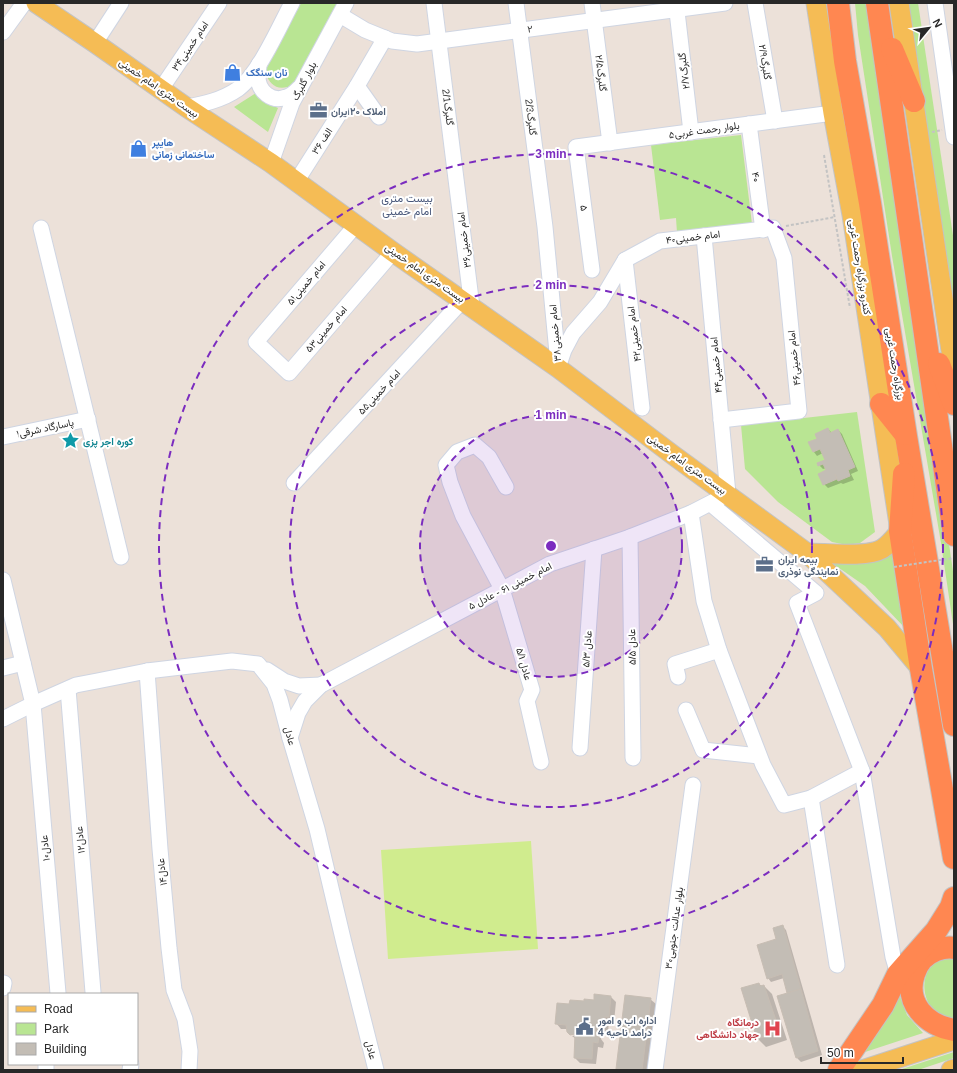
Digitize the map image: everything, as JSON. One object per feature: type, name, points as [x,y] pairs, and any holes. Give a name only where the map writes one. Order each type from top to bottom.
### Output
[{"type":"highway","name":"بزرگراه رحمت غربی","points":[[838,3],[845,61],[870,203],[906,436],[954,725]]},
{"type":"highway","points":[[878,9],[914,102]]},
{"type":"highway","points":[[878,9],[954,535]]},
{"type":"highway","points":[[925,328],[954,404]]},
{"type":"highway","points":[[881,404],[906,436],[900,531],[921,669],[954,858]]},
{"type":"highway","points":[[839,1070],[883,1005],[898,974],[936,931],[951,908],[954,898]]},
{"type":"highway","points":[[954,948],[941,948],[924,956],[918,964],[912,980],[911,992],[917,1008],[928,1020],[945,1028],[954,1030]]},
{"type":"main road","name":"بیست متری امام خمینی","points":[[36,3],[186,107],[271,162],[296,182],[393,252],[558,368],[673,455],[808,553],[887,628],[921,669]]},
{"type":"main road","name":"کندرو بزرگراه رحمت غربی","points":[[816,3],[833,113],[843,216],[881,404],[900,531]]},
{"type":"main road","points":[[899,3],[954,371]]},
{"type":"main road","points":[[808,553],[847,554],[880,550],[889,544],[900,531]]},
{"type":"main road","points":[[862,1070],[954,1040]]},
{"type":"street","points":[[3,32],[24,3]]},
{"type":"street","points":[[95,43],[121,3]]},
{"type":"street","name":"امام خمینی۳۴","points":[[161,89],[219,3]]},
{"type":"street","points":[[186,107],[205,104],[238,89],[248,80],[259,64],[292,3]]},
{"type":"street","name":"2/1گلبرگ","points":[[434,3],[456,174]]},
{"type":"street","name":"2/3گلبرگ","points":[[516,3],[546,227]]},
{"type":"street","name":"گلبرگ۲/۵","points":[[592,3],[610,143]]},
{"type":"street","name":"۲","points":[[343,9],[365,30],[392,41],[417,44],[595,21],[676,6],[725,3]]},
{"type":"street","name":"گلبرگ۲/۹","points":[[755,3],[775,121]]},
{"type":"street","points":[[935,3],[954,134]]},
{"type":"street","name":"گلبرگ۲/۷","points":[[676,6],[692,132]]},
{"type":"street","name":"بلوار گلبرگ","points":[[271,162],[286,117],[299,88],[343,9]]},
{"type":"street","name":"۳۶ الف","points":[[296,182],[386,38]]},
{"type":"street","points":[[259,64],[258,77],[260,86],[271,98],[280,99],[286,97],[299,88]]},
{"type":"street","points":[[357,86],[379,117]]},
{"type":"street","name":"بلوار رحمت غربی۵","points":[[576,147],[833,113]]},
{"type":"street","name":"۴۰","points":[[749,124],[768,229]]},
{"type":"street","name":"۵","points":[[576,147],[592,270]]},
{"type":"street","name":"امام خمینی۳۶","points":[[456,174],[468,304]]},
{"type":"street","name":"امام خمینی۵۱","points":[[256,342],[356,224]]},
{"type":"street","name":"امام خمینی۳۸","points":[[546,227],[558,368]]},
{"type":"street","points":[[42,228],[121,557]]},
{"type":"street","name":"امام خمینی۴۰","points":[[625,260],[660,241],[768,229]]},
{"type":"street","name":"امام خمینی۴۶","points":[[721,420],[799,411],[784,258],[768,229]]},
{"type":"street","name":"۴۴امام خمینی","points":[[704,236],[728,494]]},
{"type":"street","name":"امام خمینی۵۳","points":[[256,342],[289,373],[393,252]]},
{"type":"street","points":[[558,368],[564,350],[573,333],[600,302],[625,260]]},
{"type":"street","name":"امام خمینی۴۲","points":[[625,260],[642,408]]},
{"type":"street","name":"امام خمینی۵۵","points":[[294,483],[468,304]]},
{"type":"street","name":"پاسارگاد شرقی۱","points":[[3,437],[88,419]]},
{"type":"street","name":"عادل ۵/۱","points":[[506,487],[489,457],[475,445],[457,452],[446,465],[450,482],[463,516],[502,589],[532,690],[527,701],[541,762]]},
{"type":"street","name":"امام خمینی ۶۱ - عادل ۵","points":[[290,738],[298,713],[305,701],[321,685],[550,564],[630,537],[691,513],[728,494]]},
{"type":"street","points":[[711,504],[816,593],[797,602],[862,771],[893,957],[898,974]]},
{"type":"street","points":[[691,513],[704,601],[719,650],[762,765],[784,805],[811,798],[862,771]]},
{"type":"street","name":"عادل ۵/۵","points":[[630,537],[633,758]]},
{"type":"street","name":"عادل ۵/۳","points":[[580,748],[594,549]]},
{"type":"street","name":"عادل۱۰","points":[[3,580],[33,704],[58,992]]},
{"type":"street","points":[[678,677],[675,664],[719,650]]},
{"type":"street","points":[[3,719],[76,685],[147,671],[232,661],[258,664]]},
{"type":"street","points":[[3,668],[23,663]]},
{"type":"street","name":"امام خمینی ۶۱ - عادل ۵","points":[[258,664],[284,681],[299,686],[321,685]]},
{"type":"street","name":"عادل","points":[[258,664],[274,684],[280,700],[317,829],[376,1070]]},
{"type":"street","name":"عادل۱۴","points":[[147,671],[169,948],[174,990],[185,1019],[190,1051],[189,1070]]},
{"type":"street","name":"عادل۱۲","points":[[68,689],[93,992]]},
{"type":"street","points":[[686,710],[703,750],[759,756]]},
{"type":"street","name":"بلوار عدالت جنوبی۳۰","points":[[655,1070],[693,785]]},
{"type":"street","points":[[811,798],[837,965]]},
{"type":"path","points":[[918,134],[954,134]]},
{"type":"path","points":[[824,154],[843,216],[850,311]]},
{"type":"path","points":[[768,229],[843,216]]},
{"type":"path","points":[[894,567],[954,558]]},
{"type":"green space","points":[[301,3],[337,3],[294,85],[283,88],[275,86],[269,81],[265,71]]},
{"type":"green space","points":[[855,3],[869,3],[954,578],[954,631],[941,543],[892,256],[858,35]]},
{"type":"green space","points":[[904,3],[918,3],[954,242],[954,333]]},
{"type":"green space","points":[[256,93],[267,103],[278,108],[268,132],[234,107]]},
{"type":"green space","points":[[741,135],[752,224],[677,233],[676,218],[660,220],[651,145]]},
{"type":"green space","points":[[857,412],[875,532],[860,543],[847,545],[832,542],[778,502],[745,469],[741,425]]},
{"type":"green space","points":[[894,553],[904,627],[865,586],[829,561],[860,562]]},
{"type":"green space","points":[[531,841],[538,949],[388,959],[381,850]]},
{"type":"green space","points":[[954,956],[954,1019],[943,1017],[935,1012],[929,1004],[925,994],[924,983],[927,973],[933,964],[942,958]]},
{"type":"green space","points":[[898,991],[907,1015],[923,1033],[859,1054]]},
{"type":"green space","points":[[954,1052],[954,1058],[918,1070],[899,1070]]},
{"type":"building","points":[[828,428],[830,433],[838,429],[855,467],[848,470],[850,476],[838,481],[835,474],[837,479],[823,485],[818,474],[826,470],[823,464],[818,466],[817,463],[825,460],[820,449],[813,452],[808,442],[817,439],[815,434]]},
{"type":"building","points":[[783,925],[801,989],[787,993],[782,974],[767,979],[757,945],[776,939],[773,928]]},
{"type":"building","points":[[759,983],[760,986],[764,985],[780,1032],[757,1039],[741,988]]},
{"type":"building","points":[[801,989],[818,1051],[796,1058],[777,996]]},
{"type":"building","name":"اداره اب و امور درامد ناحیه 4","points":[[594,994],[611,996],[609,1017],[604,1017],[603,1028],[596,1027],[596,1035],[599,1036],[598,1043],[593,1042],[592,1059],[574,1058],[575,1034],[570,1035],[567,1032],[566,1025],[555,1024],[557,1003],[569,1004],[570,1000],[594,1000]]},
{"type":"building","points":[[625,995],[651,998],[642,1070],[616,1069]]},
{"type":"place","name":"نان سنگک","points":[[233,72]]},
{"type":"place","name":"املاک ۲۰ایران","points":[[318,111]]},
{"type":"place","name":"هایپر ساختمانی زمانی","points":[[139,148]]},
{"type":"place","name":"کوره اجر پزی","points":[[70,441]]},
{"type":"place","name":"بیمه ایران نمایندگی نوذری","points":[[765,565]]},
{"type":"place","name":"اداره اب و امور درامد ناحیه 4","points":[[585,1026]]},
{"type":"place","name":"درمانگاه جهاد دانشگاهی","points":[[772,1028]]},
{"type":"district","name":"بیست متری امام خمینی","points":[[407,204]]}]
